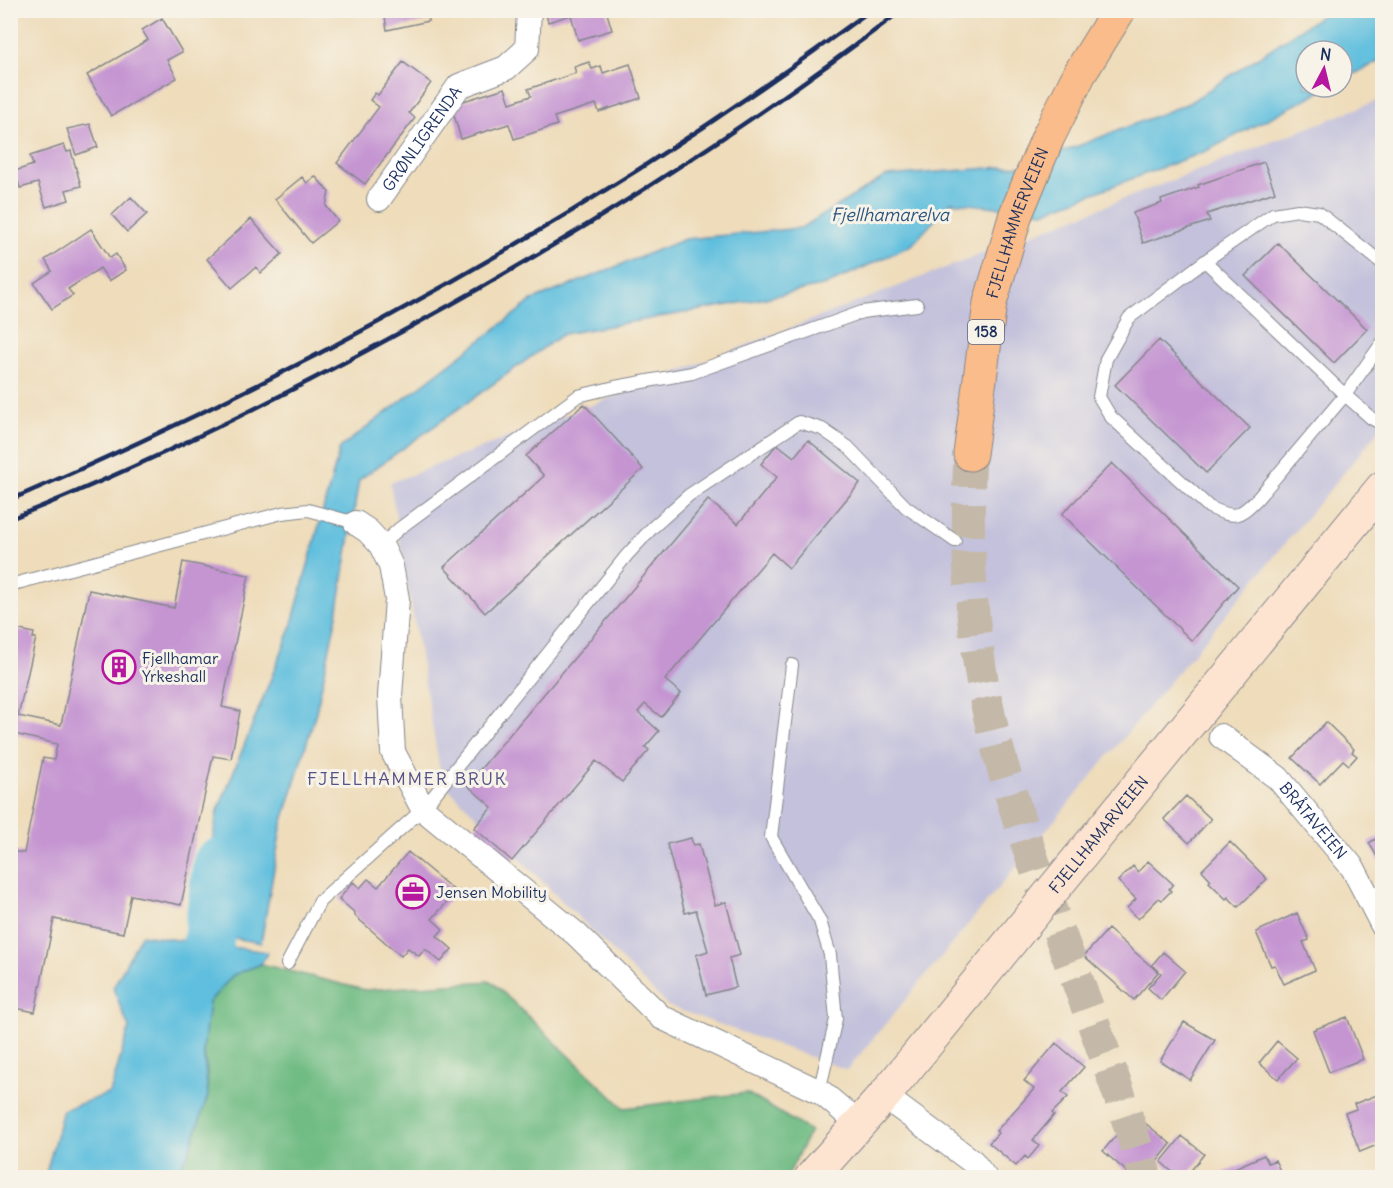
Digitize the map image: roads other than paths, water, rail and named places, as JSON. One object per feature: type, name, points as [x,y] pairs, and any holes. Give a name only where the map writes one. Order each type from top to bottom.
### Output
[{"type":"main road","name":"FJELLHAMMERVEIEN","points":[[970,454],[990,303],[1016,214],[1048,137],[1080,73],[1119,10]]},
{"type":"main road","name":"FJELLHAMARVEIEN","points":[[811,1178],[884,1096],[1383,488]]},
{"type":"street","name":"GRØNLIGRENDA","points":[[379,199],[459,86],[506,68],[527,49],[529,10]]},
{"type":"street","points":[[356,523],[368,531],[381,545],[391,566],[397,599],[390,696],[393,752],[423,809],[576,934],[661,1017],[819,1092],[859,1124]]},
{"type":"street","name":"BRÅTAVEIEN","points":[[1221,736],[1278,778],[1353,867],[1383,924]]},
{"type":"street","points":[[884,1096],[973,1162],[985,1178]]},
{"type":"lane","points":[[1383,263],[1319,213],[1298,210],[1274,214],[1204,261],[1129,318],[1106,359],[1099,397],[1111,417],[1209,507],[1227,515],[1243,513],[1345,395],[1383,343]]},
{"type":"lane","points":[[1204,261],[1345,395],[1371,418],[1383,424]]},
{"type":"lane","points":[[381,545],[400,528],[578,396],[692,373],[862,312],[917,305]]},
{"type":"lane","points":[[287,964],[320,901],[423,809],[627,555],[652,528],[689,495],[799,422],[822,429],[848,447],[906,507],[955,541]]},
{"type":"lane","points":[[10,585],[282,513],[308,510],[356,523]]},
{"type":"lane","points":[[792,665],[771,837],[820,921],[830,955],[836,1019],[819,1092]]},
{"type":"water","name":"Fjellhamarelva","points":[[1328,11],[1382,11],[1382,60],[1354,74],[1354,39],[1294,39],[1294,99],[1306,99],[1206,151],[1043,212],[951,202],[912,245],[826,285],[746,302],[563,334],[359,480],[337,615],[316,712],[281,828],[261,943],[199,932],[217,813],[290,631],[340,448],[533,300],[685,239],[801,228],[886,176],[1029,165],[1189,103]]},
{"type":"water","points":[[141,935],[268,952],[261,964],[233,975],[209,1002],[203,1049],[208,1095],[188,1155],[173,1177],[45,1177],[63,1110],[110,1093],[129,1028],[113,988]]},
{"type":"waterway","points":[[208,944],[218,864]]},
{"type":"tunnel","points":[[970,454],[968,527],[975,636],[996,743],[1030,853],[1110,1069],[1146,1178]]},
{"type":"railway","points":[[10,500],[236,396],[455,280],[562,217],[667,151],[770,82],[871,10]]},
{"type":"railway","points":[[10,519],[104,480],[198,437],[447,307],[647,188],[776,102],[902,10]]},
{"type":"place","name":"Fjellhamar Yrkeshall","points":[[119,667]]},
{"type":"place","name":"Jensen Mobility","points":[[413,892]]},
{"type":"district","name":"FJELLHAMMER BRUK","points":[[407,779]]}]
